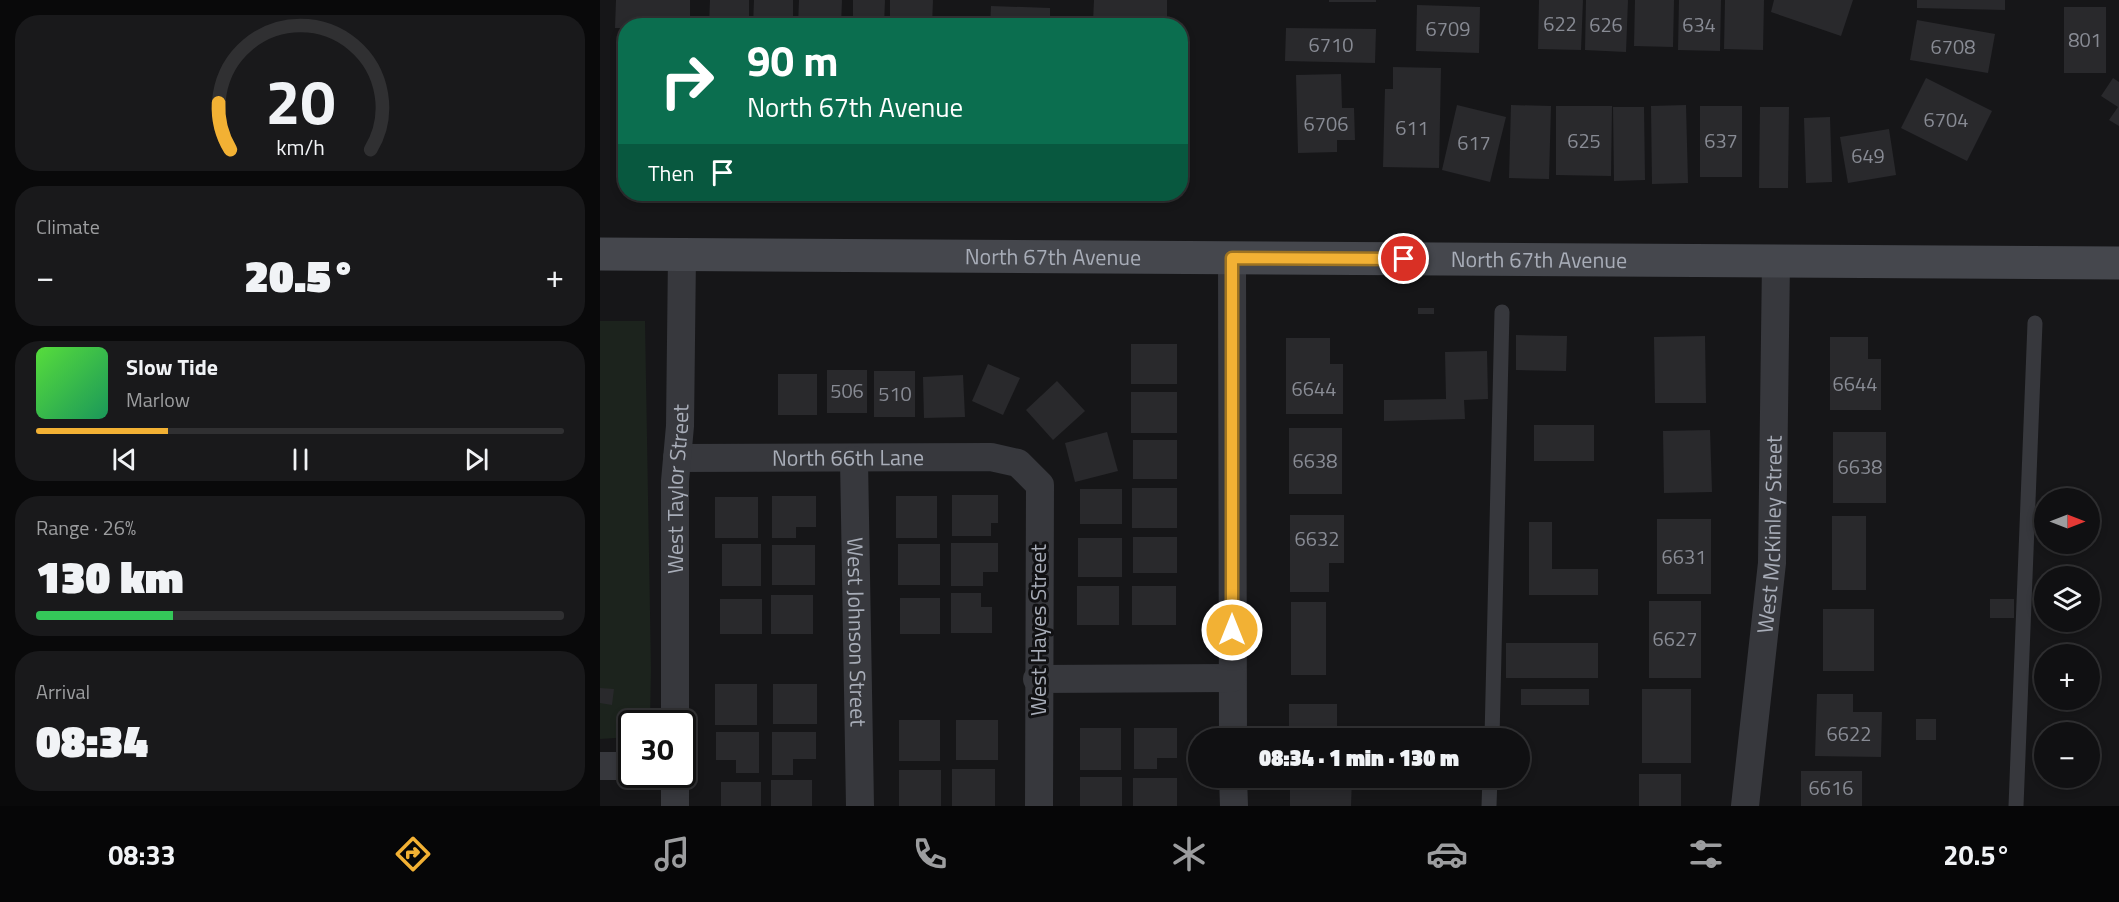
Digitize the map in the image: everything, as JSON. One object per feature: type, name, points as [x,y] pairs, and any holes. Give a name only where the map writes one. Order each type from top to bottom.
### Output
[{"type":"main road","name":"North 67th Avenue","points":[[600,254],[2119,263]]},
{"type":"street","name":"West Taylor Street","points":[[675,710],[677,458],[682,255]]},
{"type":"street","points":[[1232,258],[1233,728]]},
{"type":"street","name":"West McKinley Street","points":[[1745,806],[1772,563],[1776,261]]},
{"type":"street","name":"North 66th Lane","points":[[677,458],[990,457],[1018,463]]},
{"type":"street","name":"West Johnson Street","points":[[854,459],[860,806]]},
{"type":"street","name":"West Hayes Street","points":[[1018,463],[1040,485],[1037,679],[1039,806]]},
{"type":"street","points":[[1037,679],[1232,678]]},
{"type":"street","points":[[600,766],[618,766]]},
{"type":"street","points":[[675,788],[675,806]]},
{"type":"street","points":[[1233,788],[1234,806]]},
{"type":"lane","points":[[1492,728],[1502,312]]},
{"type":"lane","points":[[2016,806],[2035,323]]},
{"type":"lane","points":[[1489,806],[1490,788]]},
{"type":"shaded area","points":[[600,321],[645,321],[650,710],[618,710],[618,738],[600,739]]},
{"type":"building","points":[[616,0],[690,0],[690,18],[618,18],[618,28],[615,28]]},
{"type":"building","points":[[710,0],[749,0],[749,18],[709,18]]},
{"type":"building","points":[[754,0],[793,0],[793,18],[753,18]]},
{"type":"building","points":[[799,0],[842,0],[841,18],[798,18]]},
{"type":"building","points":[[853,0],[885,0],[884,18],[853,18]]},
{"type":"building","points":[[890,0],[933,0],[932,18],[890,18]]},
{"type":"building","points":[[1094,0],[1167,0],[1167,18],[1093,18]]},
{"type":"building","points":[[1329,0],[1376,0],[1376,2],[1329,2]]},
{"type":"building","points":[[1539,0],[1583,0],[1581,50],[1538,49]]},
{"type":"building","points":[[1586,0],[1628,0],[1626,52],[1585,50]]},
{"type":"building","points":[[1635,0],[1674,0],[1673,47],[1634,46]]},
{"type":"building","points":[[1679,0],[1721,0],[1720,51],[1678,50]]},
{"type":"building","points":[[1725,0],[1764,0],[1763,50],[1724,49]]},
{"type":"building","points":[[1774,0],[1853,0],[1841,36],[1771,12]]},
{"type":"building","points":[[1917,0],[2005,0],[2005,10],[1917,8]]},
{"type":"building","points":[[1417,5],[1480,7],[1479,53],[1416,51]]},
{"type":"building","points":[[991,6],[1050,8],[1050,18],[990,18]]},
{"type":"building","points":[[2064,7],[2106,7],[2106,73],[2064,73]]},
{"type":"building","points":[[1917,20],[1995,34],[1988,73],[1910,60]]},
{"type":"building","points":[[1286,28],[1376,29],[1375,63],[1285,61]]},
{"type":"building","points":[[1393,67],[1441,68],[1439,168],[1383,167],[1385,89],[1393,89]]},
{"type":"building","points":[[1341,74],[1342,108],[1354,108],[1355,140],[1337,140],[1337,152],[1298,153],[1296,75]]},
{"type":"building","points":[[1926,78],[1992,111],[1967,161],[1901,128]]},
{"type":"building","points":[[2113,78],[2119,82],[2119,126],[2109,120],[2118,107],[2101,96]]},
{"type":"building","points":[[1457,105],[1506,117],[1490,182],[1442,170]]},
{"type":"building","points":[[1511,105],[1551,106],[1549,179],[1509,178]]},
{"type":"building","points":[[1686,105],[1688,183],[1652,184],[1651,106]]},
{"type":"building","points":[[1556,106],[1612,106],[1611,176],[1556,175]]},
{"type":"building","points":[[1700,106],[1742,106],[1742,177],[1700,177]]},
{"type":"building","points":[[1613,107],[1644,107],[1645,180],[1614,181]]},
{"type":"building","points":[[1760,107],[1789,107],[1788,188],[1759,188]]},
{"type":"building","points":[[1830,117],[1832,182],[1806,183],[1804,118]]},
{"type":"building","points":[[1889,129],[1896,175],[1848,183],[1840,137]]},
{"type":"building","points":[[1418,308],[1434,308],[1434,314],[1418,314]]},
{"type":"building","points":[[1516,335],[1567,336],[1566,371],[1516,370]]},
{"type":"building","points":[[1705,336],[1706,403],[1655,403],[1654,337]]},
{"type":"building","points":[[1830,337],[1868,337],[1868,359],[1881,359],[1881,410],[1830,410]]},
{"type":"building","points":[[1286,338],[1330,338],[1330,364],[1343,364],[1343,414],[1286,414]]},
{"type":"building","points":[[1131,344],[1177,344],[1177,384],[1131,384]]},
{"type":"building","points":[[1487,351],[1488,399],[1464,400],[1465,419],[1384,421],[1384,400],[1446,399],[1445,352]]},
{"type":"building","points":[[988,364],[1020,378],[1003,415],[972,401]]},
{"type":"building","points":[[827,370],[867,370],[867,413],[827,413]]},
{"type":"building","points":[[874,371],[915,371],[915,417],[874,417]]},
{"type":"building","points":[[778,374],[817,374],[817,415],[778,415]]},
{"type":"building","points":[[963,375],[965,417],[924,418],[923,377]]},
{"type":"building","points":[[1057,381],[1085,411],[1053,440],[1026,410]]},
{"type":"building","points":[[1131,392],[1177,392],[1177,433],[1131,433]]},
{"type":"building","points":[[1534,425],[1594,425],[1594,461],[1534,461]]},
{"type":"building","points":[[1289,428],[1342,428],[1342,494],[1289,494]]},
{"type":"building","points":[[1710,430],[1712,492],[1664,493],[1663,431]]},
{"type":"building","points":[[1107,432],[1118,471],[1075,482],[1065,443]]},
{"type":"building","points":[[1833,432],[1886,432],[1886,503],[1833,503]]},
{"type":"building","points":[[1133,440],[1177,440],[1177,479],[1133,479]]},
{"type":"building","points":[[1132,488],[1177,488],[1177,528],[1132,528]]},
{"type":"building","points":[[1080,489],[1122,489],[1122,524],[1080,524]]},
{"type":"building","points":[[952,495],[998,495],[998,523],[991,523],[991,536],[952,536]]},
{"type":"building","points":[[772,496],[816,496],[816,527],[796,527],[796,538],[772,538]]},
{"type":"building","points":[[896,496],[937,496],[937,538],[896,538]]},
{"type":"building","points":[[715,497],[758,497],[758,538],[715,538]]},
{"type":"building","points":[[1290,515],[1344,515],[1344,563],[1329,563],[1329,592],[1290,592]]},
{"type":"building","points":[[1832,516],[1866,516],[1866,590],[1832,590]]},
{"type":"building","points":[[1657,519],[1711,519],[1711,594],[1657,594]]},
{"type":"building","points":[[1529,522],[1552,522],[1552,569],[1598,569],[1598,595],[1529,595]]},
{"type":"building","points":[[1133,537],[1177,537],[1177,573],[1133,573]]},
{"type":"building","points":[[1078,538],[1122,538],[1122,577],[1078,577]]},
{"type":"building","points":[[951,543],[998,543],[998,572],[983,572],[983,586],[951,586]]},
{"type":"building","points":[[722,544],[761,544],[761,586],[722,586]]},
{"type":"building","points":[[898,544],[940,544],[940,585],[898,585]]},
{"type":"building","points":[[772,545],[815,545],[815,585],[772,585]]},
{"type":"building","points":[[1077,586],[1119,586],[1119,625],[1077,625]]},
{"type":"building","points":[[1132,586],[1176,586],[1176,625],[1132,625]]},
{"type":"building","points":[[951,593],[981,593],[981,607],[992,607],[992,633],[951,633]]},
{"type":"building","points":[[771,595],[813,595],[813,634],[771,634]]},
{"type":"building","points":[[900,598],[940,598],[940,634],[900,634]]},
{"type":"building","points":[[720,599],[762,599],[762,634],[720,634]]},
{"type":"building","points":[[1990,599],[2014,599],[2014,618],[1990,618]]},
{"type":"building","points":[[1649,601],[1701,601],[1701,678],[1649,678]]},
{"type":"building","points":[[1291,602],[1326,602],[1326,675],[1291,675]]},
{"type":"building","points":[[1823,609],[1874,609],[1874,671],[1823,671]]},
{"type":"building","points":[[1506,643],[1598,643],[1598,678],[1506,678]]},
{"type":"building","points":[[715,684],[757,684],[757,725],[715,725]]},
{"type":"building","points":[[773,684],[817,684],[817,724],[773,724]]},
{"type":"building","points":[[600,688],[614,689],[612,705],[600,703]]},
{"type":"building","points":[[1521,689],[1589,689],[1589,705],[1521,705]]},
{"type":"building","points":[[1642,689],[1691,689],[1691,763],[1642,763]]},
{"type":"building","points":[[1817,694],[1853,694],[1853,712],[1882,712],[1881,757],[1815,756]]},
{"type":"building","points":[[1289,704],[1337,704],[1337,728],[1289,728]]},
{"type":"building","points":[[1916,719],[1936,719],[1936,740],[1916,740]]},
{"type":"building","points":[[899,720],[940,720],[940,761],[899,761]]},
{"type":"building","points":[[956,720],[998,720],[998,760],[956,760]]},
{"type":"building","points":[[1080,728],[1121,728],[1121,770],[1080,770]]},
{"type":"building","points":[[1134,728],[1177,728],[1177,758],[1157,758],[1157,769],[1134,769]]},
{"type":"building","points":[[716,732],[759,732],[759,773],[736,773],[736,760],[716,760]]},
{"type":"building","points":[[772,732],[816,732],[816,759],[793,759],[793,775],[772,775]]},
{"type":"building","points":[[952,769],[995,769],[995,806],[952,806]]},
{"type":"building","points":[[899,770],[941,770],[941,806],[899,806]]},
{"type":"building","points":[[1801,771],[1862,771],[1862,806],[1801,806]]},
{"type":"building","points":[[1639,774],[1681,774],[1681,806],[1639,806]]},
{"type":"building","points":[[1080,777],[1122,777],[1122,806],[1080,806]]},
{"type":"building","points":[[1133,778],[1177,778],[1177,806],[1133,806]]},
{"type":"building","points":[[771,780],[812,780],[812,806],[771,806]]},
{"type":"building","points":[[721,782],[761,782],[761,806],[721,806]]},
{"type":"building","points":[[1290,788],[1352,788],[1351,806],[1290,806]]},
{"type":"route","points":[[1232,630],[1232,258],[1404,259]]}]
